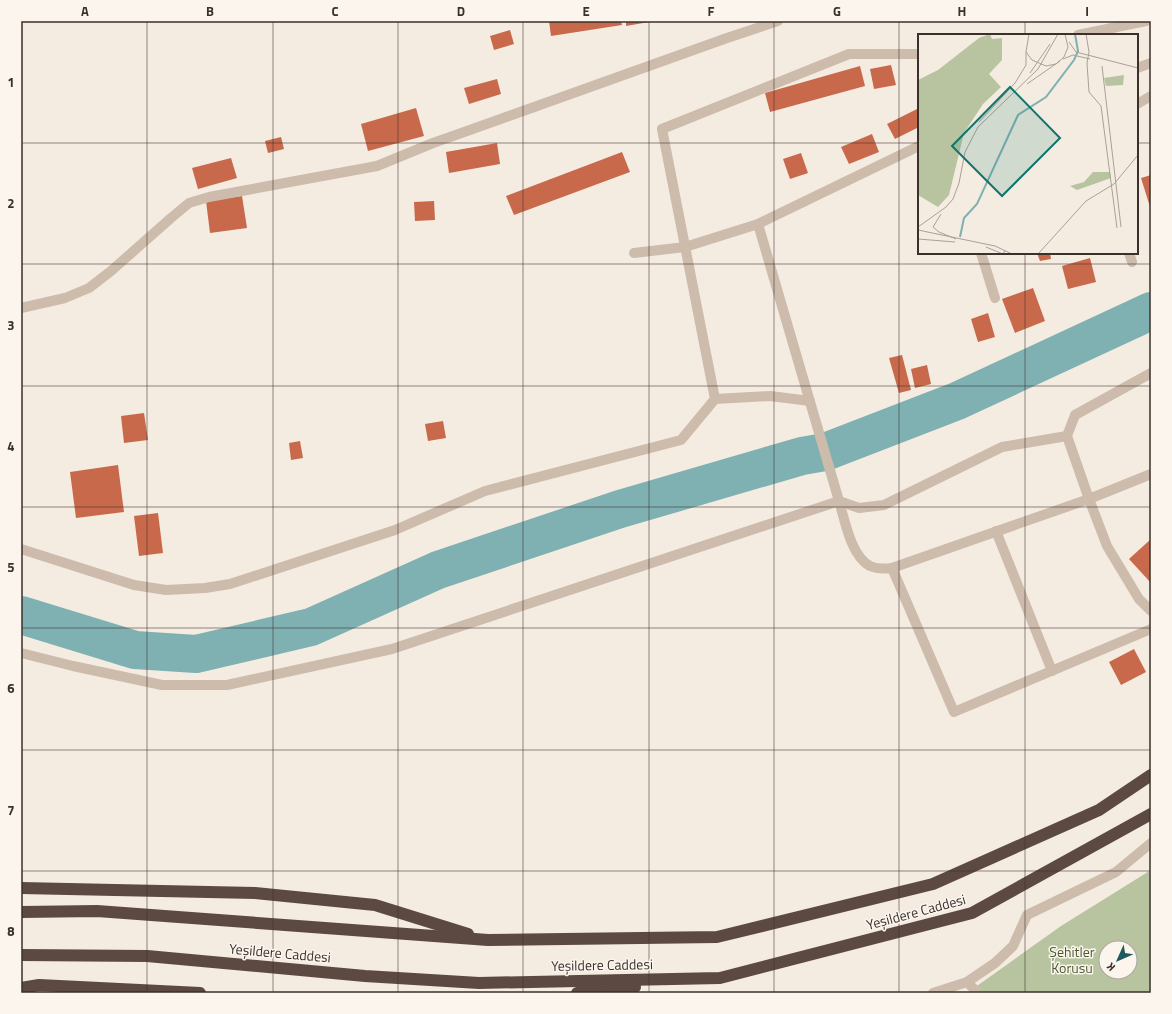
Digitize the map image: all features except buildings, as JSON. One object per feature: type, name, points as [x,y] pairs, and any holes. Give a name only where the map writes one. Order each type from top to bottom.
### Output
[{"type":"highway","name":"Yeşildere Caddesi","points":[[21,912],[97,911],[488,940],[718,937],[933,884],[1099,810],[1151,775]]},
{"type":"highway","name":"Yeşildere Caddesi","points":[[21,955],[147,956],[365,976],[479,983],[720,978],[972,913],[1151,814]]},
{"type":"highway","points":[[21,888],[255,893],[375,905],[488,940]]},
{"type":"highway","points":[[577,993],[720,978]]},
{"type":"highway","points":[[21,988],[39,985],[200,993]]},
{"type":"lane","points":[[21,308],[66,298],[89,288],[111,271],[189,203],[209,196],[377,166],[433,142],[778,21]]},
{"type":"lane","points":[[1083,34],[1146,21]]},
{"type":"lane","points":[[715,398],[662,129],[849,54],[918,54]]},
{"type":"lane","points":[[1138,68],[1151,63]]},
{"type":"lane","points":[[1138,103],[1151,96]]},
{"type":"lane","points":[[634,253],[685,247],[758,224],[918,146]]},
{"type":"lane","points":[[758,224],[853,546],[859,556],[870,565],[879,569],[892,568],[1089,499],[1151,474]]},
{"type":"lane","points":[[981,254],[995,298]]},
{"type":"lane","points":[[1151,373],[1075,415],[1067,436],[1107,546],[1139,599],[1151,611]]},
{"type":"lane","points":[[21,549],[134,585],[166,590],[205,588],[230,584],[395,530],[485,491],[681,440],[715,398],[770,396],[810,401]]},
{"type":"lane","points":[[21,653],[72,666],[162,685],[227,685],[392,649],[839,501],[859,508],[884,505],[1002,447],[1067,436]]},
{"type":"lane","points":[[996,532],[1052,671]]},
{"type":"lane","points":[[892,568],[954,712],[1151,629]]},
{"type":"lane","points":[[933,993],[967,982],[995,964],[1013,946],[1027,915],[1116,872],[1151,843]]},
{"type":"lane","points":[[967,982],[978,993]]},
{"type":"green space","name":"Şehitler Korusu","points":[[1151,870],[1151,993],[967,993],[1061,926]]},
{"type":"waterway","points":[[21,615],[135,650],[196,654],[311,627],[438,570],[620,509],[802,456],[825,452],[957,401],[1151,311]]}]
